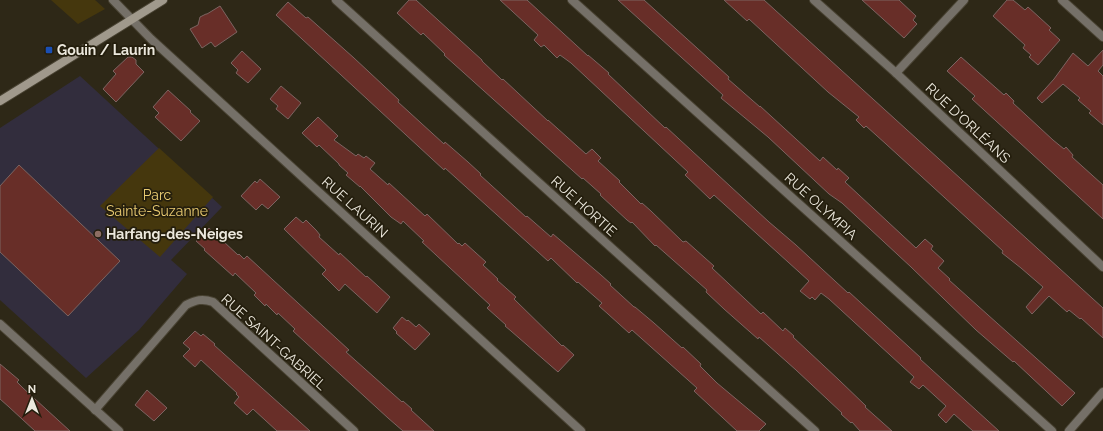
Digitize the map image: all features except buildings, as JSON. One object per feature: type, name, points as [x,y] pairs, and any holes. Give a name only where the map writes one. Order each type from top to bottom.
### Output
[{"type":"main road","points":[[0,101],[163,0]]},
{"type":"street","name":"RUE LAURIN","points":[[113,0],[151,39],[581,431]]},
{"type":"street","name":"RUE HORTIE","points":[[336,0],[815,431]]},
{"type":"street","name":"RUE OLYMPIA","points":[[572,0],[1052,431]]},
{"type":"street","name":"RUE D'ORLÉANS","points":[[814,0],[896,73],[1103,267]]},
{"type":"street","points":[[896,73],[964,0]]},
{"type":"street","points":[[1062,0],[1103,37]]},
{"type":"street","name":"RUE SAINT-GABRIEL","points":[[95,410],[186,305],[197,299],[213,302],[354,431]]},
{"type":"street","points":[[0,324],[118,431]]},
{"type":"street","points":[[1069,431],[1103,392]]},
{"type":"shaded area","name":"Harfang-des-Neiges","points":[[80,76],[222,207],[171,260],[187,274],[139,330],[86,378],[0,300],[0,128]]},
{"type":"green space","points":[[51,0],[95,0],[105,9],[78,24]]},
{"type":"green space","name":"Parc Sainte-Suzanne","points":[[159,148],[213,197],[160,257],[100,206]]},
{"type":"place","name":"Gouin / Laurin","points":[[49,50]]},
{"type":"place","name":"Harfang-des-Neiges","points":[[98,234]]}]
